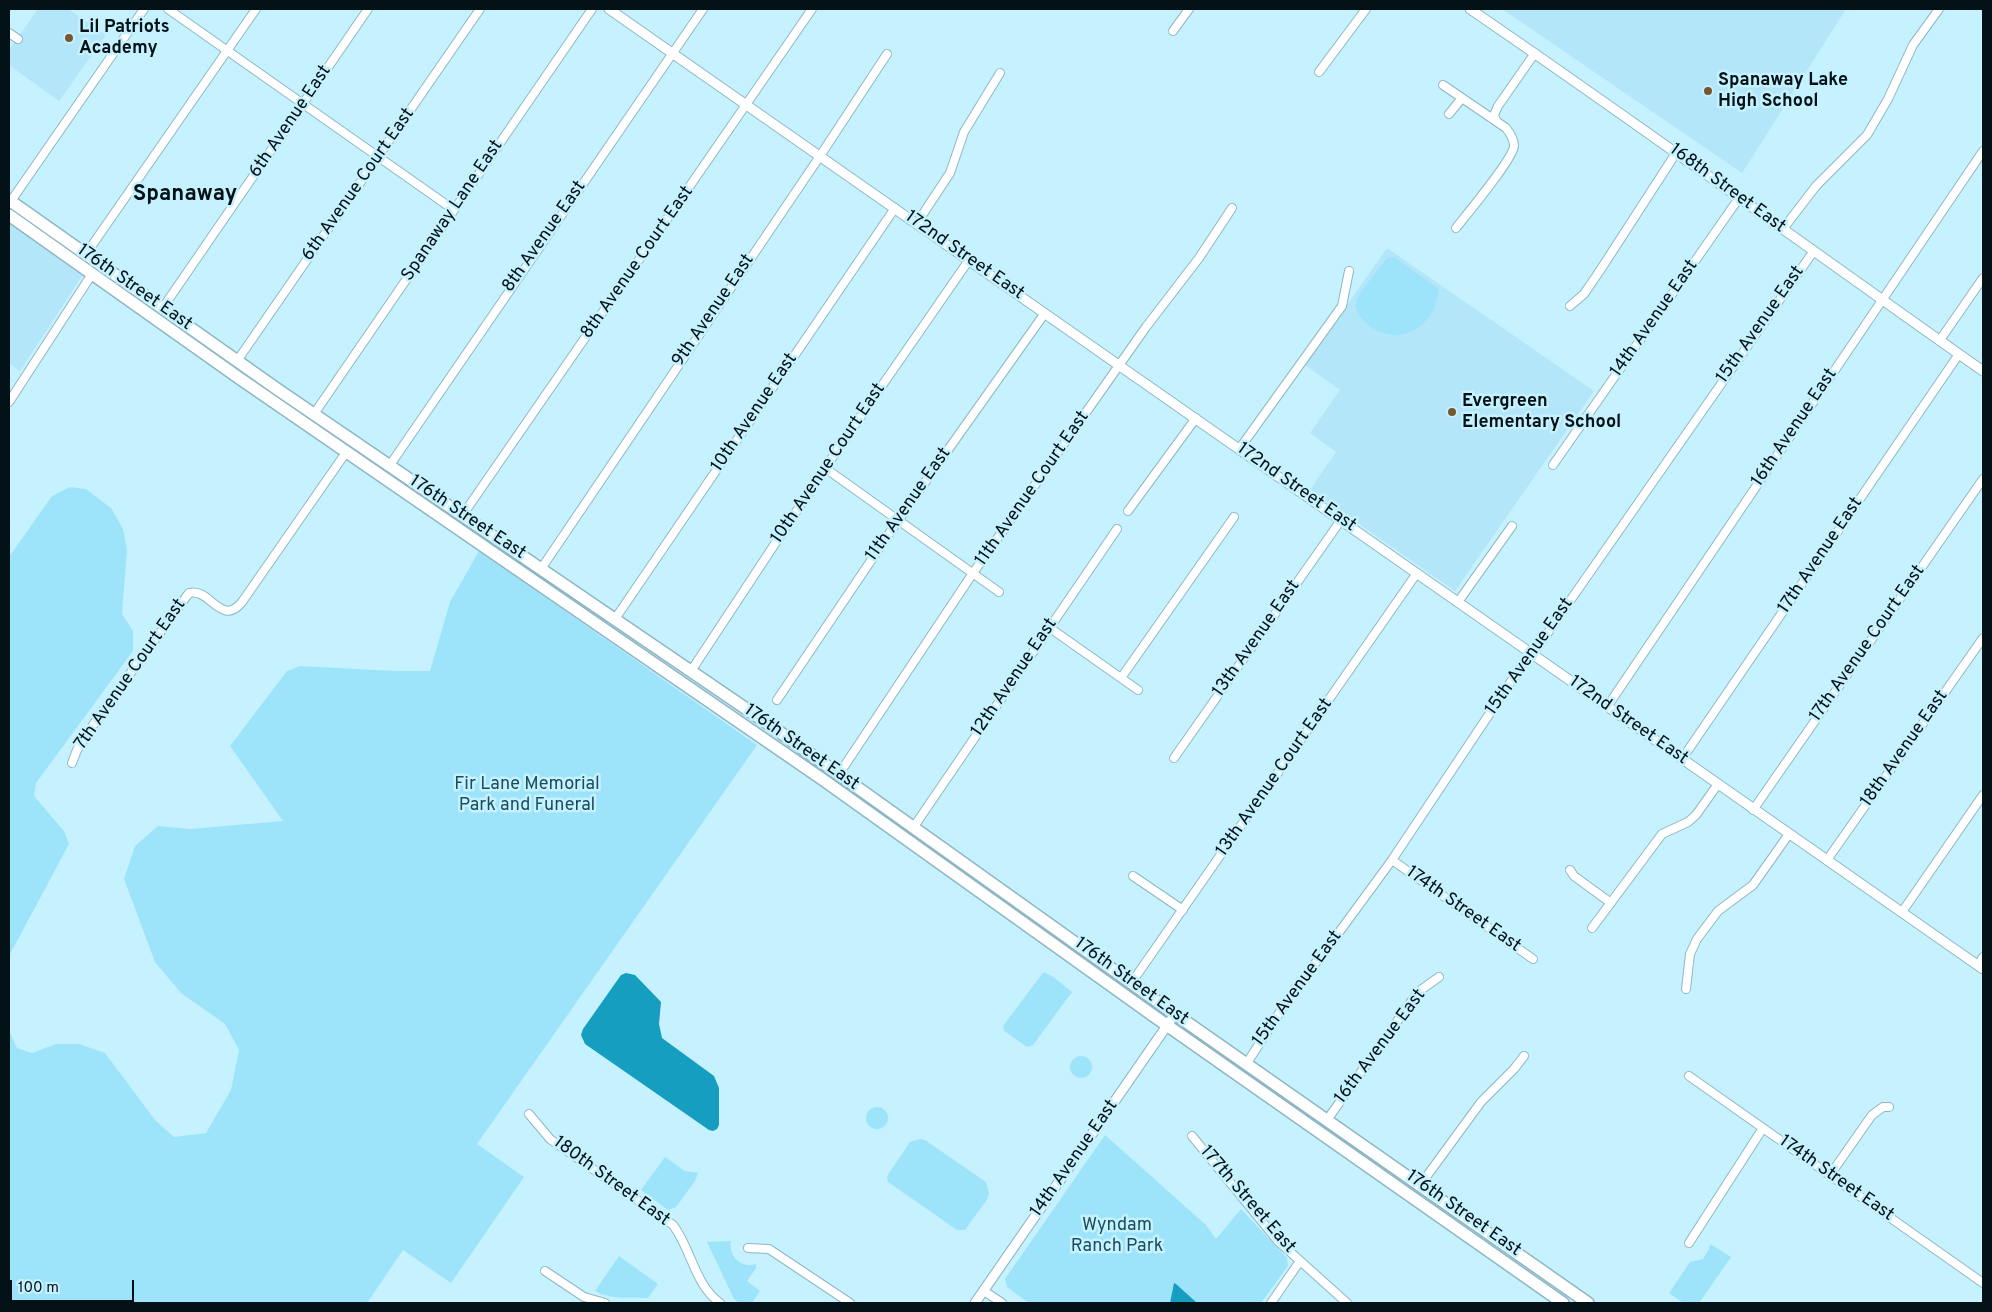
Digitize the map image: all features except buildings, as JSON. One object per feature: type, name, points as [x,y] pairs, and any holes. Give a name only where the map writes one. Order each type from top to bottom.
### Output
[{"type":"main road","name":"176th Street East","points":[[10,201],[237,361],[839,774],[1175,1014],[1421,1184],[1588,1303]]},
{"type":"main road","name":"176th Street East","points":[[9,216],[232,374],[347,451],[773,745],[1563,1303]]},
{"type":"main road","points":[[92,274],[99,271],[153,309],[162,308]]},
{"type":"main road","points":[[330,440],[345,442],[381,467],[390,465]]},
{"type":"main road","points":[[404,491],[416,491],[453,516],[462,516]]},
{"type":"main road","points":[[773,745],[787,747],[829,775],[839,774]]},
{"type":"main road","points":[[1043,936],[1057,939],[1122,983],[1132,982]]},
{"type":"main road","points":[[1370,1167],[1377,1155]]},
{"type":"main road","points":[[1539,1286],[1556,1289],[1577,1303]]},
{"type":"street","points":[[10,201],[144,9]]},
{"type":"street","points":[[168,9],[454,210]]},
{"type":"street","points":[[86,254],[256,9]]},
{"type":"street","name":"6th Avenue East","points":[[162,308],[368,9]]},
{"type":"street","name":"6th Avenue Court East","points":[[237,361],[480,9]]},
{"type":"street","name":"Spanaway Lane East","points":[[314,414],[592,9]]},
{"type":"street","name":"172nd Street East","points":[[609,9],[1240,448],[1753,810],[1982,964]]},
{"type":"street","name":"8th Avenue East","points":[[390,465],[703,9]]},
{"type":"street","name":"8th Avenue Court East","points":[[462,516],[812,9]]},
{"type":"street","points":[[1173,31],[1188,9]]},
{"type":"street","points":[[1320,72],[1366,9]]},
{"type":"street","name":"168th Street East","points":[[1470,9],[1535,53],[1983,371]]},
{"type":"street","points":[[1783,229],[1816,186],[1867,134],[1888,99],[1904,60],[1939,9]]},
{"type":"street","points":[[9,33],[18,39]]},
{"type":"street","points":[[1496,120],[1494,115],[1498,106],[1535,53]]},
{"type":"street","name":"9th Avenue East","points":[[541,569],[887,54]]},
{"type":"street","points":[[917,223],[950,173],[964,132],[1000,73]]},
{"type":"street","points":[[1444,85],[1506,128],[1513,138],[1514,146],[1512,152],[1456,228]]},
{"type":"street","points":[[1449,114],[1462,98]]},
{"type":"street","name":"16th Avenue East","points":[[1607,707],[1983,151]]},
{"type":"street","points":[[1570,306],[1584,294],[1602,269],[1676,153]]},
{"type":"street","name":"14th Avenue East","points":[[1553,465],[1739,198]]},
{"type":"street","name":"10th Avenue East","points":[[615,619],[895,208]]},
{"type":"street","name":"11th Avenue Court East","points":[[839,774],[973,573],[1120,364],[1199,258],[1232,208]]},
{"type":"street","name":"15th Avenue East","points":[[1247,1063],[1296,987],[1326,950],[1392,860],[1526,660],[1813,252]]},
{"type":"street","name":"10th Avenue Court East","points":[[691,671],[825,468],[969,260]]},
{"type":"street","points":[[1240,448],[1342,306],[1349,271]]},
{"type":"street","points":[[9,402],[92,274]]},
{"type":"street","points":[[1940,340],[1983,278]]},
{"type":"street","name":"11th Avenue East","points":[[777,700],[899,520],[1045,313]]},
{"type":"street","name":"17th Avenue East","points":[[1682,759],[1959,354]]},
{"type":"street","points":[[1128,510],[1196,418]]},
{"type":"street","name":"7th Avenue Court East","points":[[72,763],[77,750],[97,719],[186,597],[191,592],[199,594],[225,611],[232,611],[239,606],[347,451]]},
{"type":"street","points":[[825,468],[999,592]]},
{"type":"street","name":"17th Avenue Court East","points":[[1753,810],[1983,479]]},
{"type":"street","points":[[1121,678],[1234,516]]},
{"type":"street","name":"13th Avenue East","points":[[1174,758],[1341,520]]},
{"type":"street","points":[[1458,602],[1512,526]]},
{"type":"street","name":"12th Avenue East","points":[[913,828],[1117,529]]},
{"type":"street","name":"13th Avenue Court East","points":[[1132,982],[1417,573]]},
{"type":"street","points":[[1050,628],[1138,690]]},
{"type":"street","name":"18th Avenue East","points":[[1827,860],[1983,638]]},
{"type":"street","points":[[1592,928],[1662,834],[1688,822],[1696,815],[1718,784]]},
{"type":"street","points":[[1902,912],[1983,795]]},
{"type":"street","points":[[1686,989],[1686,972],[1690,954],[1697,939],[1718,911],[1753,885],[1789,834]]},
{"type":"street","name":"174th Street East","points":[[1392,860],[1533,959]]},
{"type":"street","points":[[1570,870],[1574,876],[1611,903]]},
{"type":"street","points":[[1133,876],[1183,910]]},
{"type":"street","name":"16th Avenue East","points":[[1327,1120],[1418,992],[1439,977]]},
{"type":"street","name":"14th Avenue East","points":[[975,1303],[1175,1014]]},
{"type":"street","points":[[1421,1184],[1481,1102],[1514,1070],[1524,1056]]},
{"type":"street","name":"174th Street East","points":[[1689,1076],[1983,1282]]},
{"type":"street","points":[[1830,1175],[1872,1115],[1883,1107],[1888,1107]]},
{"type":"street","name":"180th Street East","points":[[530,1114],[550,1139],[673,1225],[683,1241],[698,1277],[710,1295],[720,1303]]},
{"type":"street","points":[[1689,1243],[1763,1128]]},
{"type":"street","name":"177th Street East","points":[[1192,1136],[1268,1230],[1347,1303]]},
{"type":"street","points":[[748,1248],[769,1249],[850,1303]]},
{"type":"street","points":[[1271,1303],[1300,1261]]},
{"type":"street","points":[[545,1271],[584,1297],[605,1303]]},
{"type":"street","points":[[984,1291],[1002,1303]]},
{"type":"shaded area","points":[[38,9],[68,9],[106,35],[59,101],[9,65],[9,50]]},
{"type":"shaded area","name":"Spanaway Lake High School","points":[[1502,9],[1846,9],[1742,173]]},
{"type":"shaded area","points":[[9,221],[82,276],[20,371],[9,363]]},
{"type":"shaded area","name":"Evergreen Elementary School","points":[[1387,248],[1594,391],[1455,591],[1310,490],[1336,452],[1310,433],[1340,390],[1305,365]]},
{"type":"shaded area","points":[[626,973],[635,975],[661,1002],[659,1024],[662,1038],[714,1076],[719,1088],[719,1125],[717,1129],[709,1130],[585,1044],[581,1035],[583,1029],[621,975]]},
{"type":"shaded area","points":[[1174,1283],[1176,1284],[1197,1303],[1170,1303]]},
{"type":"green space","points":[[1394,257],[1439,289],[1436,304],[1429,317],[1420,326],[1409,332],[1397,335],[1384,333],[1372,327],[1360,316],[1356,306],[1356,302],[1365,287],[1387,258]]},
{"type":"green space","points":[[70,487],[86,489],[111,508],[123,529],[127,550],[122,614],[133,631],[133,651],[36,783],[34,796],[64,831],[69,844],[9,956],[9,557],[52,496]]},
{"type":"green space","name":"Fir Lane Memorial Park and Funeral","points":[[479,551],[757,745],[477,1144],[524,1177],[451,1283],[403,1250],[367,1303],[9,1303],[9,1031],[17,1048],[32,1053],[56,1044],[79,1044],[105,1053],[155,1120],[174,1137],[206,1133],[231,1090],[239,1050],[225,1024],[181,993],[155,962],[124,879],[135,846],[158,826],[190,829],[283,821],[230,746],[287,671],[300,666],[430,671],[450,602]]},
{"type":"green space","points":[[1044,972],[1072,992],[1033,1045],[1027,1047],[1004,1031],[1003,1026]]},
{"type":"green space","points":[[1081,1056],[1089,1059],[1092,1067],[1089,1075],[1081,1078],[1073,1075],[1070,1067],[1073,1059]]},
{"type":"green space","points":[[873,1107],[881,1107],[888,1114],[888,1122],[881,1129],[873,1129],[866,1122],[866,1114]]},
{"type":"green space","name":"Wyndam Ranch Park","points":[[1105,1135],[1206,1225],[1216,1239],[1241,1209],[1287,1258],[1288,1266],[1261,1303],[1029,1303],[1007,1287],[1005,1279]]},
{"type":"green space","points":[[920,1139],[925,1140],[986,1182],[989,1193],[988,1198],[965,1230],[957,1230],[888,1182],[887,1177],[889,1173],[910,1142]]},
{"type":"green space","points":[[665,1157],[685,1171],[698,1173],[695,1181],[676,1207],[668,1210],[641,1190]]},
{"type":"green space","points":[[731,1241],[732,1252],[737,1260],[745,1265],[756,1264],[756,1268],[747,1281],[760,1291],[752,1303],[739,1303],[734,1299],[707,1242]]},
{"type":"green space","points":[[1710,1244],[1731,1257],[1699,1303],[1683,1303],[1669,1293],[1690,1262],[1703,1259]]},
{"type":"green space","points":[[619,1256],[658,1284],[648,1298],[621,1298],[595,1291]]},
{"type":"place","name":"Lil Patriots Academy","points":[[69,38]]},
{"type":"place","name":"Spanaway Lake High School","points":[[1708,91]]},
{"type":"place","name":"Evergreen Elementary School","points":[[1452,412]]},
{"type":"district","name":"Spanaway","points":[[185,196]]}]
